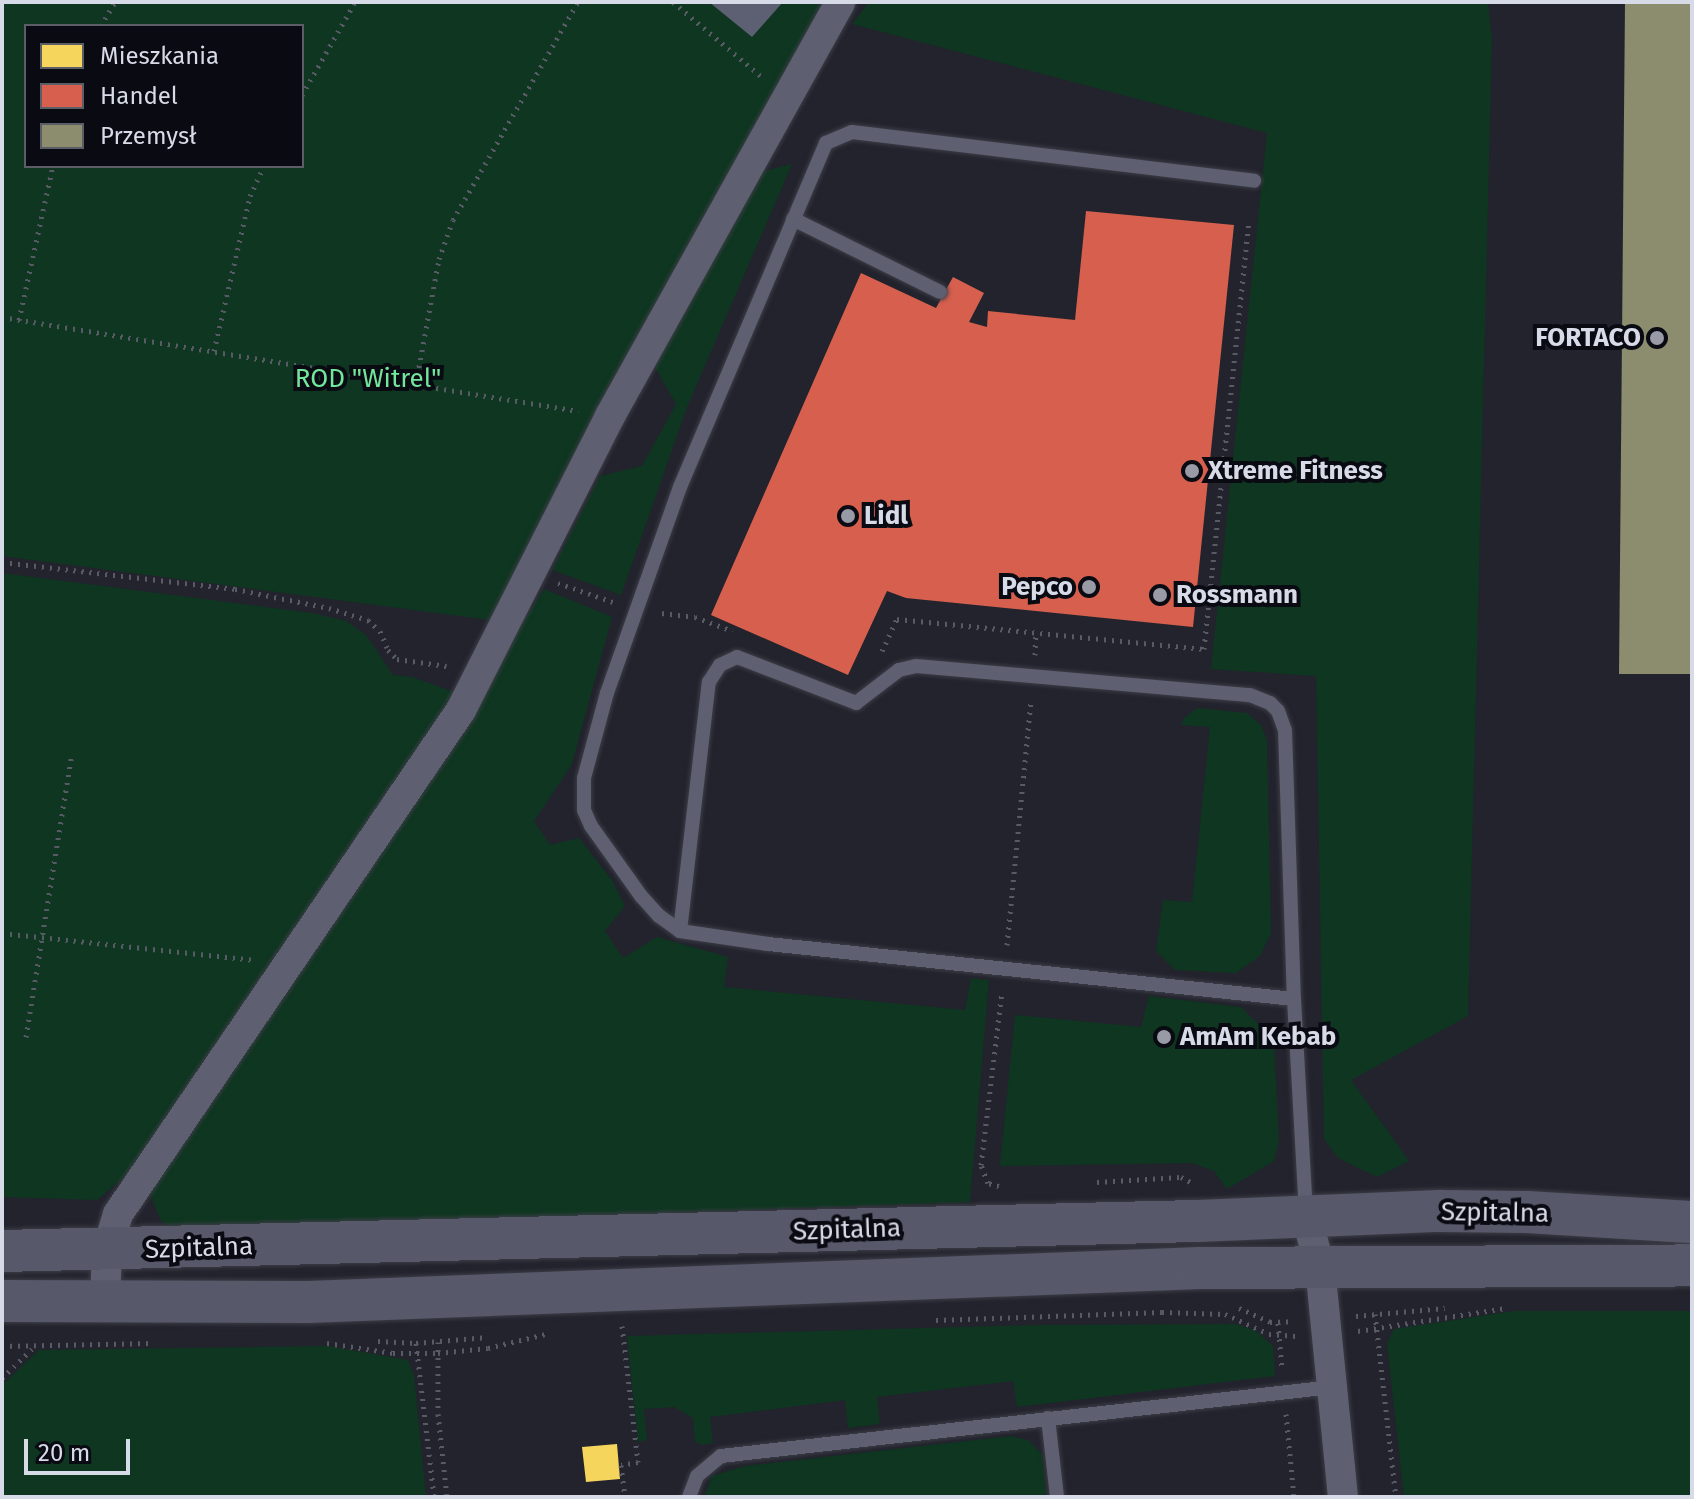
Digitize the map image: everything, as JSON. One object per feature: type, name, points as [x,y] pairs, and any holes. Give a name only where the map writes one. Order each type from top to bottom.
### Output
[{"type":"street","points":[[105,1302],[107,1250],[118,1214],[461,710],[610,416],[840,2]]},
{"type":"street","name":"Szpitalna","points":[[2,1251],[1306,1215],[1527,1212],[1692,1222]]},
{"type":"street","points":[[1306,1215],[1320,1267],[1343,1497]]},
{"type":"street","name":"Szpitalna","points":[[2,1301],[323,1301],[1320,1267],[1692,1265]]},
{"type":"lane","points":[[1254,181],[852,132],[826,143],[700,437],[635,610],[591,748],[584,778],[584,810],[591,826],[641,896],[659,916],[680,931],[715,938],[1294,999]]},
{"type":"lane","points":[[793,219],[940,292]]},
{"type":"lane","points":[[680,931],[709,682],[720,665],[737,657],[856,703],[906,666],[1250,695],[1270,703],[1278,711],[1285,730],[1294,999],[1306,1215]]},
{"type":"lane","points":[[689,1497],[697,1476],[721,1456],[1332,1387]]},
{"type":"lane","points":[[1048,1418],[1057,1497]]},
{"type":"path","points":[[102,24],[115,2]]},
{"type":"path","points":[[304,91],[355,2]]},
{"type":"path","points":[[416,383],[439,259],[453,220],[578,2]]},
{"type":"path","points":[[673,2],[787,97]]},
{"type":"path","points":[[19,320],[53,168]]},
{"type":"path","points":[[214,351],[250,196],[263,168]]},
{"type":"path","points":[[879,658],[897,619],[1204,649],[1249,221]]},
{"type":"path","points":[[2,317],[610,416]]},
{"type":"path","points":[[2,562],[235,589],[329,608],[368,620],[380,631],[388,650],[397,659],[484,668]]},
{"type":"path","points":[[531,574],[635,610],[695,617],[737,633]]},
{"type":"path","points":[[983,1175],[1033,675]]},
{"type":"path","points":[[26,1037],[72,754]]},
{"type":"path","points":[[2,933],[290,964]]},
{"type":"path","points":[[924,1321],[1162,1312],[1225,1314],[1279,1338],[1376,1329],[1518,1307]]},
{"type":"path","points":[[1375,1314],[1396,1497]]},
{"type":"path","points":[[622,1320],[638,1462],[621,1465],[625,1497]]},
{"type":"path","points":[[1278,1322],[1279,1338]]},
{"type":"path","points":[[608,1331],[638,1330]]},
{"type":"path","points":[[322,1342],[417,1354],[488,1348],[550,1334]]},
{"type":"path","points":[[2,1378],[40,1339]]},
{"type":"path","points":[[438,1342],[438,1414],[447,1497]]},
{"type":"path","points":[[2,1346],[158,1343]]},
{"type":"path","points":[[416,1343],[434,1497]]},
{"type":"green space","name":"ROD \"Witrel\"","points":[[2,2],[831,2],[490,620],[2,556]]},
{"type":"green space","points":[[869,2],[1488,2],[1492,38],[1468,1016],[1351,1080],[1409,1161],[1377,1177],[1338,1158],[1324,1139],[1316,676],[1211,669],[1267,133],[852,24]]},
{"type":"green space","points":[[792,164],[687,407],[621,595],[552,570],[600,476],[642,466],[676,404],[655,367],[761,172]]},
{"type":"green space","points":[[2,573],[312,613],[346,621],[366,635],[393,675],[412,677],[457,693],[149,1157],[97,1200],[2,1197]]},
{"type":"green space","points":[[544,589],[612,617],[572,764],[534,821],[550,845],[579,838],[612,880],[625,906],[605,931],[623,958],[657,937],[728,957],[724,987],[965,1010],[971,978],[989,980],[970,1202],[173,1230],[161,1221],[149,1192],[322,937]]},
{"type":"green space","points":[[1197,708],[1247,713],[1261,725],[1267,740],[1271,933],[1260,956],[1236,973],[1175,970],[1156,951],[1163,900],[1192,902],[1210,727],[1181,725],[1184,718]]},
{"type":"green space","points":[[1149,996],[1241,1007],[1274,1040],[1279,1140],[1274,1161],[1227,1189],[1214,1171],[1192,1163],[1000,1166],[1015,1015],[1141,1027]]},
{"type":"green space","points":[[1515,1311],[1692,1311],[1692,1497],[1404,1497],[1387,1343],[1394,1329]]},
{"type":"green space","points":[[1236,1324],[1256,1331],[1273,1346],[1275,1376],[1017,1407],[1013,1381],[877,1397],[880,1424],[848,1428],[845,1400],[710,1417],[713,1443],[702,1445],[695,1442],[693,1418],[674,1407],[644,1409],[647,1440],[638,1442],[627,1336],[1039,1325]]},
{"type":"green space","points":[[327,1346],[408,1360],[414,1376],[426,1497],[2,1495],[2,1385],[39,1350]]},
{"type":"green space","points":[[1011,1436],[1028,1440],[1042,1454],[1047,1497],[705,1495],[712,1476],[744,1466]]},
{"type":"building: Mieszkania","points":[[617,1444],[620,1479],[586,1482],[582,1447]]},
{"type":"building: Handel","points":[[1086,211],[1234,225],[1193,627],[906,598],[887,591],[848,675],[711,615],[861,273],[936,308],[953,277],[984,293],[969,322],[987,327],[988,311],[1075,320]]},
{"type":"building: Przemysł","name":"FORTACO","points":[[1625,2],[1692,2],[1692,674],[1619,674]]},
{"type":"building: Inne","points":[[709,2],[783,2],[752,37]]},
{"type":"place","name":"FORTACO","points":[[1657,338]]},
{"type":"place","name":"Xtreme Fitness","points":[[1192,471]]},
{"type":"place","name":"Lidl","points":[[848,516]]},
{"type":"place","name":"Pepco","points":[[1089,587]]},
{"type":"place","name":"Rossmann","points":[[1160,595]]},
{"type":"place","name":"AmAm Kebab","points":[[1164,1037]]}]
